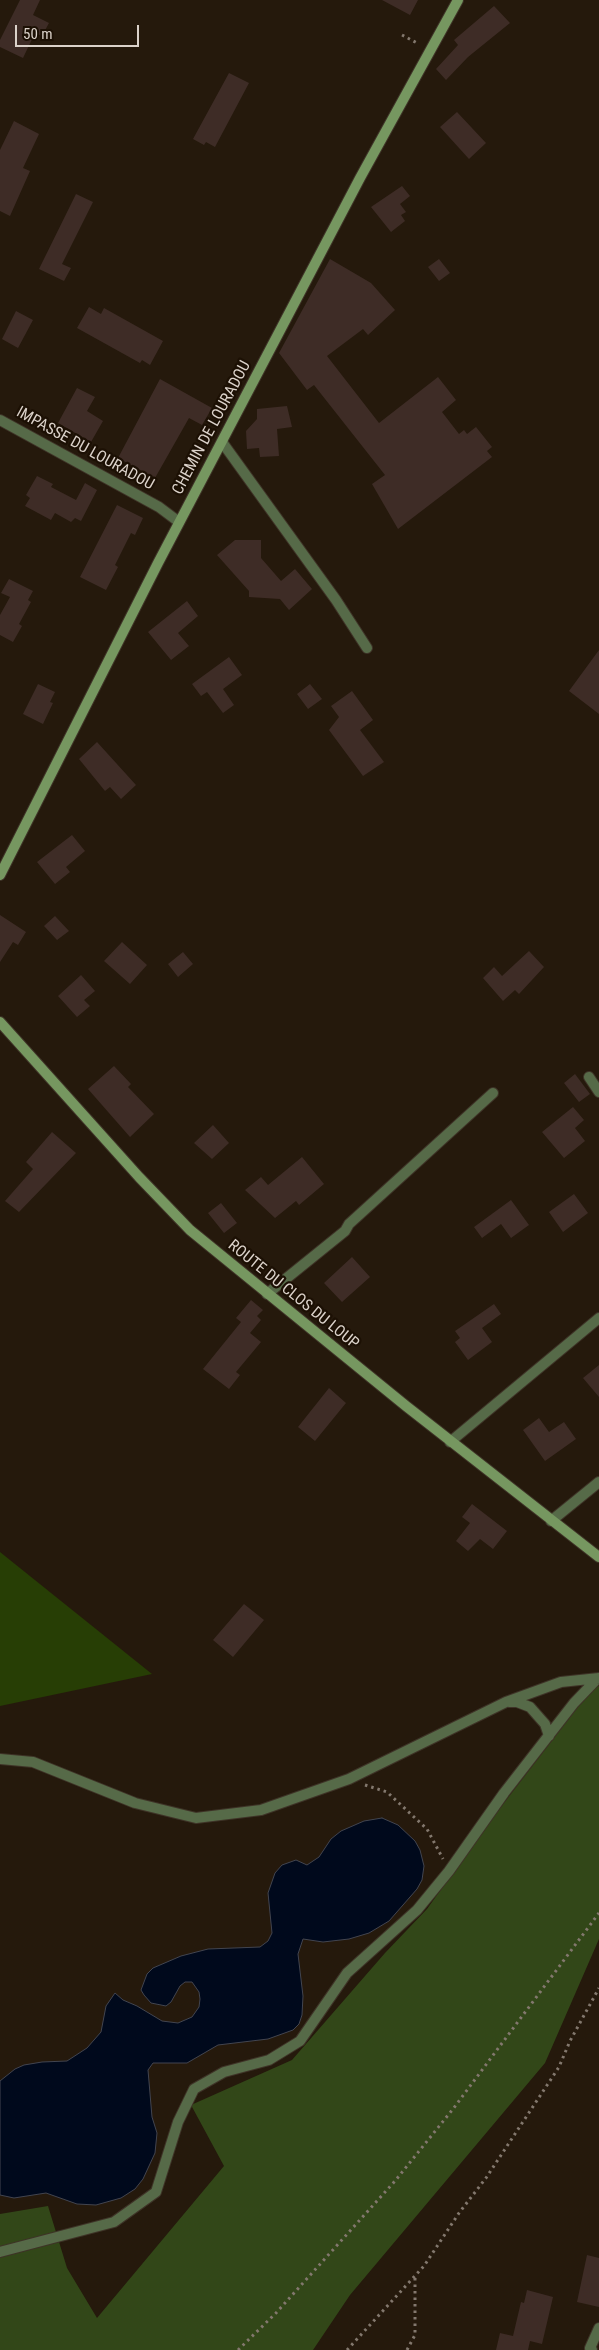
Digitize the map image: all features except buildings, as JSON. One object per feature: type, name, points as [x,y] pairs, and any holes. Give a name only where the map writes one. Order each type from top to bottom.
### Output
[{"type":"street","name":"CHEMIN DE LOURADOU","points":[[0,875],[179,522],[360,178],[458,0]]},
{"type":"street","name":"IMPASSE DU LOURADOU","points":[[0,420],[159,507],[179,522]]},
{"type":"street","points":[[222,442],[336,600],[366,648]]},
{"type":"street","name":"ROUTE DU CLOS DU LOUP","points":[[0,1022],[139,1177],[190,1230],[450,1442],[599,1557]]},
{"type":"street","points":[[589,1077],[599,1092]]},
{"type":"street","points":[[267,1294],[345,1231],[349,1224],[493,1093]]},
{"type":"street","points":[[450,1442],[599,1318]]},
{"type":"street","points":[[552,1521],[599,1482]]},
{"type":"street","points":[[0,1759],[33,1762],[135,1803],[196,1818],[261,1810],[349,1779],[506,1702],[561,1682],[598,1678]]},
{"type":"street","points":[[0,2252],[114,2222],[156,2192],[178,2122],[194,2089],[224,2072],[269,2060],[300,2041],[346,1973],[416,1910],[449,1870],[504,1793],[598,1678]]},
{"type":"street","points":[[506,1702],[517,1702],[530,1707],[545,1724],[549,1736]]},
{"type":"street","points":[[588,2349],[599,2328]]},
{"type":"path","points":[[402,35],[431,49]]},
{"type":"path","points":[[349,1779],[387,1792],[427,1829],[449,1870]]},
{"type":"path","points":[[238,2350],[276,2313],[395,2181],[453,2109],[599,1913]]},
{"type":"path","points":[[347,2350],[424,2266],[459,2213],[486,2178],[542,2096],[599,1988]]},
{"type":"path","points":[[407,2350],[415,2335],[415,2276]]},
{"type":"green space","points":[[0,1552],[152,1674],[0,1706]]},
{"type":"green space","points":[[599,1686],[599,1939],[545,2063],[350,2295],[313,2350],[0,2350],[0,2214],[48,2206],[67,2268],[97,2318],[224,2166],[191,2105],[292,2060],[385,1953],[427,1909],[487,1825],[593,1687]]},
{"type":"water","points":[[382,1818],[398,1825],[415,1841],[420,1850],[424,1866],[422,1880],[417,1889],[389,1921],[369,1933],[349,1939],[323,1942],[303,1939],[298,1954],[303,1996],[302,2015],[299,2024],[293,2030],[268,2039],[218,2045],[187,2063],[153,2063],[148,2070],[152,2117],[157,2133],[155,2153],[143,2179],[135,2189],[121,2198],[96,2205],[77,2204],[46,2193],[14,2198],[0,2195],[0,2081],[15,2069],[24,2065],[67,2061],[87,2048],[101,2032],[106,2006],[115,1993],[123,2000],[162,2021],[178,2023],[192,2017],[199,2007],[200,1999],[199,1992],[192,1982],[185,1982],[180,1986],[171,2002],[166,2006],[151,2003],[141,1990],[147,1974],[153,1968],[181,1956],[208,1949],[260,1947],[268,1941],[272,1933],[268,1893],[275,1873],[282,1865],[296,1860],[307,1865],[319,1857],[331,1839],[341,1831],[364,1821]]}]
